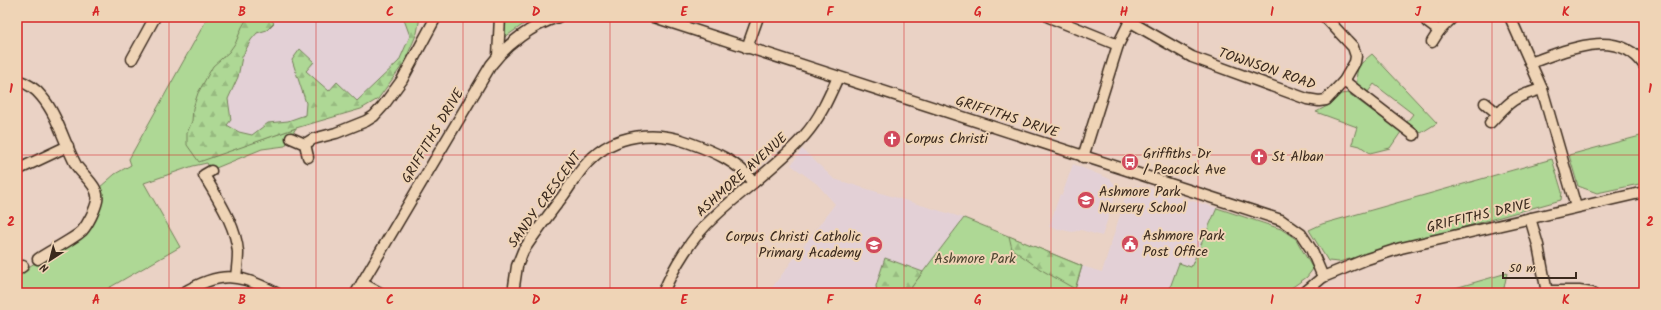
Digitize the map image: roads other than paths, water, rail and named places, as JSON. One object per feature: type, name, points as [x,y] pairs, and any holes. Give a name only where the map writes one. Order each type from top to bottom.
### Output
[{"type":"street","points":[[305,144],[313,138],[336,133],[366,121],[374,116],[402,80],[436,17]]},
{"type":"street","points":[[498,56],[497,48],[500,17]]},
{"type":"street","name":"GRIFFITHS DRIVE","points":[[654,17],[1281,220],[1300,234],[1311,249],[1323,277]]},
{"type":"street","points":[[747,48],[758,17]]},
{"type":"street","points":[[1049,17],[1118,45]]},
{"type":"street","name":"TOWNSON ROAD","points":[[1130,19],[1192,57],[1307,99],[1319,101],[1326,100],[1344,81],[1355,62],[1356,56],[1353,46],[1326,17]]},
{"type":"street","points":[[1432,42],[1453,17]]},
{"type":"street","points":[[1510,17],[1542,89],[1576,207]]},
{"type":"street","points":[[132,59],[153,18]]},
{"type":"street","name":"GRIFFITHS DRIVE","points":[[356,293],[484,77],[498,56],[527,32],[552,18]]},
{"type":"street","points":[[1083,157],[1118,45],[1130,19]]},
{"type":"street","points":[[1427,22],[1439,32]]},
{"type":"street","points":[[1530,63],[1571,48],[1595,43],[1628,50],[1644,65]]},
{"type":"street","name":"ASHMORE AVENUE","points":[[663,293],[668,281],[688,247],[697,235],[714,217],[779,160],[806,134],[824,106],[838,77]]},
{"type":"street","points":[[17,80],[27,84],[43,97],[76,165],[83,176],[96,189],[97,194],[97,201],[93,213],[82,231],[38,259]]},
{"type":"street","points":[[1344,81],[1414,135]]},
{"type":"street","points":[[1490,123],[1508,102],[1522,95],[1542,89]]},
{"type":"street","points":[[1485,103],[1498,114]]},
{"type":"street","name":"SANDY CRESCENT","points":[[513,293],[517,266],[523,251],[584,167],[609,145],[646,135],[671,137],[703,148],[733,162],[754,182]]},
{"type":"street","points":[[291,138],[305,144]]},
{"type":"street","points":[[305,144],[308,157]]},
{"type":"street","points":[[17,170],[68,146]]},
{"type":"street","points":[[211,171],[204,175],[227,217],[236,242],[238,251],[236,277]]},
{"type":"street","name":"GRIFFITHS DRIVE","points":[[1304,293],[1323,277],[1367,259],[1401,248],[1644,192]]},
{"type":"street","points":[[1530,218],[1547,292],[1579,291],[1592,293]]},
{"type":"street","points":[[183,293],[214,279],[236,277],[244,278],[276,293]]},
{"type":"street","points":[[362,283],[380,293]]},
{"type":"place","name":"Corpus Christi","points":[[892,139]]},
{"type":"place","name":"St Alban","points":[[1259,157]]},
{"type":"place","name":"Griffiths Dr / Peacock Ave","points":[[1130,162]]},
{"type":"place","name":"Ashmore Park Nursery School","points":[[1086,200]]},
{"type":"place","name":"Ashmore Park Post Office","points":[[1130,244]]},
{"type":"place","name":"Corpus Christi Catholic Primary Academy","points":[[874,245]]},
{"type":"park label","name":"Ashmore Park","points":[[975,259]]}]
